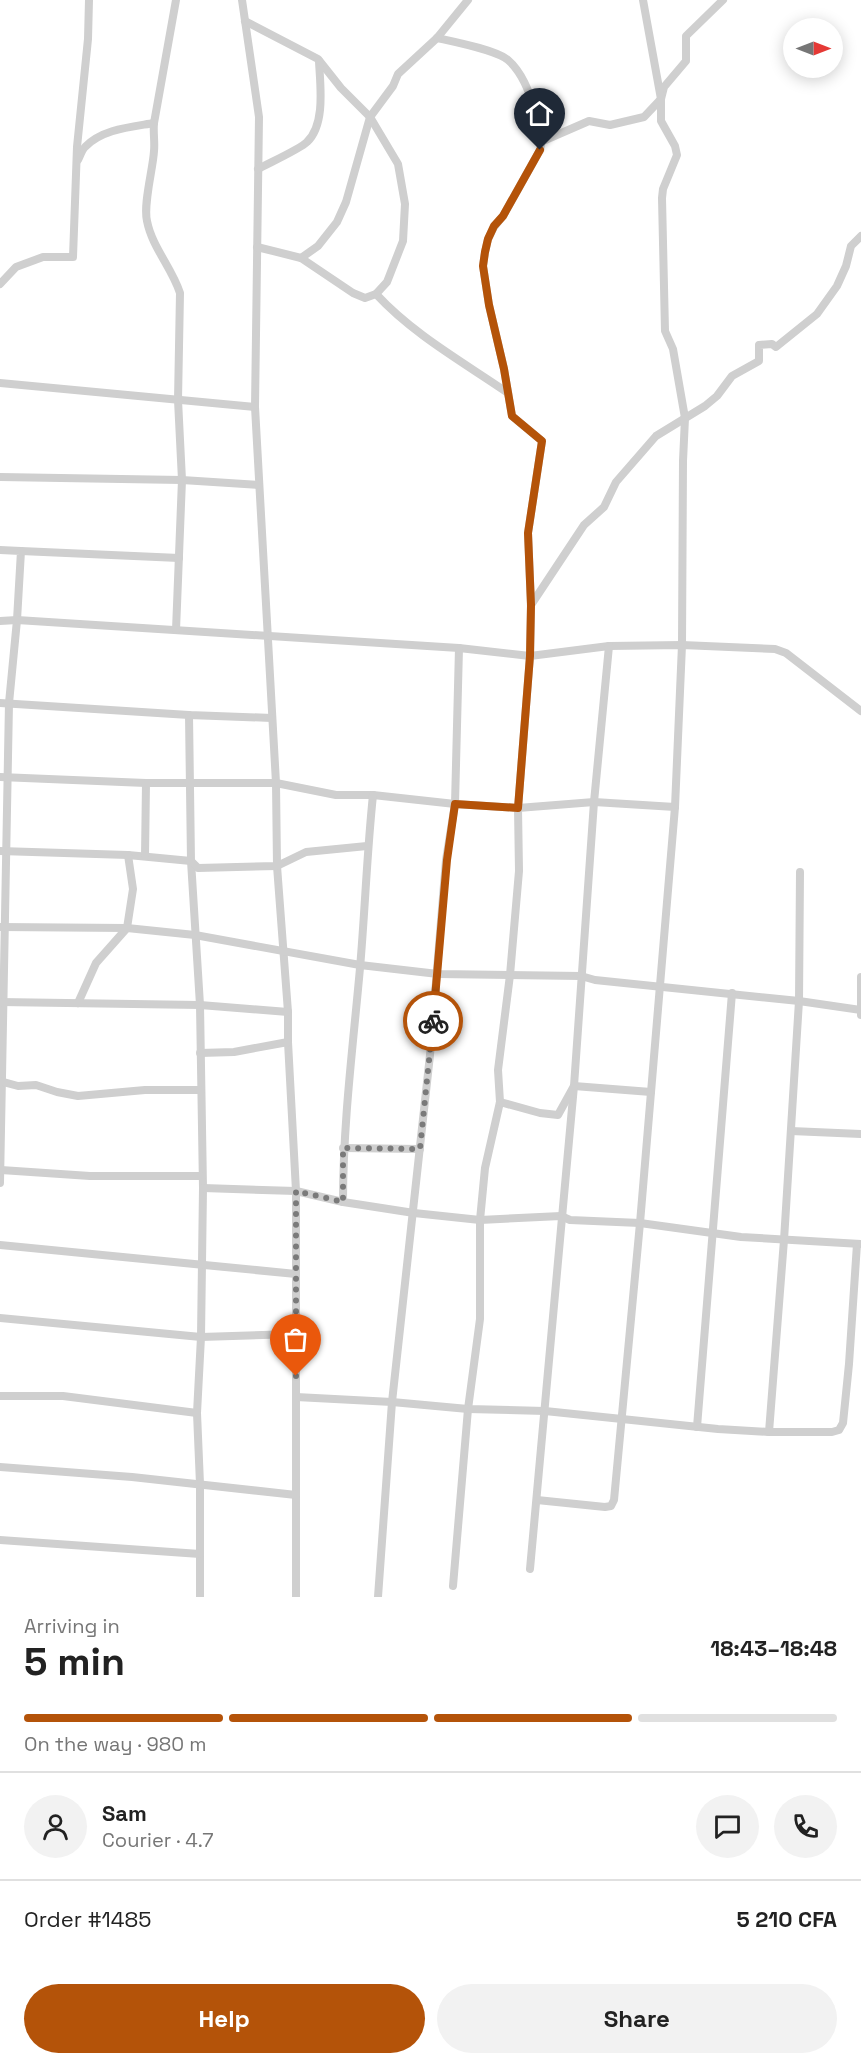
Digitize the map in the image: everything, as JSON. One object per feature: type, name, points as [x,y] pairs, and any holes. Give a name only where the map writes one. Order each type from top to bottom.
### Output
[{"type":"street","points":[[75,193],[78,131],[88,39],[89,0]]},
{"type":"street","points":[[176,0],[154,123],[155,148],[146,220],[160,254],[175,278],[180,293],[178,400],[182,480],[176,630]]},
{"type":"street","points":[[242,0],[259,117],[255,407],[296,1191],[296,1597]]},
{"type":"street","points":[[537,1500],[610,1506],[614,1500],[675,807],[682,645],[685,418],[673,349],[665,331],[664,322],[662,198],[663,189],[676,155],[675,146],[661,121],[661,99],[643,0]]},
{"type":"street","points":[[543,141],[589,121],[610,125],[644,117],[661,99],[664,87],[686,61],[686,36],[723,0]]},
{"type":"street","points":[[301,258],[318,246],[337,222],[346,202],[370,117],[393,86],[398,74],[437,38],[466,1]]},
{"type":"street","points":[[245,21],[318,59],[341,88],[370,117],[398,164],[405,204],[403,241],[387,282],[376,294],[365,298],[353,293],[301,258],[257,247]]},
{"type":"street","points":[[437,38],[494,53],[507,59],[519,72],[531,98],[542,129],[543,141],[503,216],[491,233],[483,266],[512,416],[542,441],[528,533],[531,605],[530,656],[518,808],[519,871],[510,975],[498,1070],[500,1102],[485,1168],[480,1220],[480,1319],[468,1409],[453,1586]]},
{"type":"street","points":[[258,169],[308,142],[318,122],[321,104],[318,59]]},
{"type":"street","points":[[0,284],[16,267],[43,257],[73,257],[76,163],[84,147],[118,129],[154,123]]},
{"type":"street","points":[[531,605],[584,525],[604,507],[612,488],[620,477],[656,436],[705,406],[717,396],[732,376],[759,361],[759,345],[772,344],[776,347],[817,314],[837,286],[846,266],[851,246],[861,236]]},
{"type":"street","points":[[376,294],[394,314],[422,336],[508,393]]},
{"type":"street","points":[[0,383],[255,407]]},
{"type":"street","points":[[0,477],[182,480],[259,485]]},
{"type":"street","points":[[0,550],[179,558]]},
{"type":"street","points":[[0,1183],[4,703],[18,620],[21,551]]},
{"type":"street","points":[[0,621],[18,620],[459,648],[530,656],[609,646],[682,645],[781,650],[861,711]]},
{"type":"street","points":[[530,1569],[574,1086],[581,976],[589,899],[594,802],[609,646]]},
{"type":"street","points":[[378,1597],[392,1402],[414,1213],[447,860],[455,804],[459,648]]},
{"type":"street","points":[[4,703],[272,718]]},
{"type":"street","points":[[189,715],[188,784],[200,1005],[203,1188],[201,1337],[197,1413],[200,1484],[200,1597]]},
{"type":"street","points":[[4,777],[188,784],[276,783],[336,795],[374,795],[518,808],[594,802],[675,807]]},
{"type":"street","points":[[144,856],[146,783]]},
{"type":"street","points":[[343,1202],[343,1148],[374,795]]},
{"type":"street","points":[[3,851],[144,856],[191,861],[198,868],[278,866],[306,852],[368,846]]},
{"type":"street","points":[[78,1003],[96,963],[127,928],[133,889],[128,855]]},
{"type":"street","points":[[769,1432],[792,1131],[799,1000],[800,872]]},
{"type":"street","points":[[3,927],[127,928],[195,935],[360,965],[438,974],[581,976],[595,980],[799,1000],[861,1012],[861,977]]},
{"type":"street","points":[[697,1427],[732,993]]},
{"type":"street","points":[[2,1002],[200,1005],[288,1012]]},
{"type":"street","points":[[200,1053],[234,1052],[288,1042]]},
{"type":"street","points":[[2,1082],[18,1086],[36,1085],[78,1096],[145,1089],[201,1090]]},
{"type":"street","points":[[500,1102],[540,1113],[558,1115],[574,1086]]},
{"type":"street","points":[[574,1086],[651,1092]]},
{"type":"street","points":[[792,1131],[861,1134]]},
{"type":"street","points":[[343,1148],[420,1149]]},
{"type":"street","points":[[1,1170],[90,1176],[202,1176]]},
{"type":"street","points":[[203,1188],[296,1191],[343,1202],[480,1220],[561,1216],[570,1220],[640,1223],[741,1237],[859,1244],[843,1423],[839,1430],[832,1432],[769,1432],[545,1411],[468,1409],[296,1397]]},
{"type":"street","points":[[0,1245],[296,1274]]},
{"type":"street","points":[[0,1318],[201,1337],[296,1334]]},
{"type":"street","points":[[0,1396],[63,1396],[197,1413]]},
{"type":"street","points":[[0,1467],[200,1484],[296,1495]]},
{"type":"street","points":[[0,1540],[200,1554]]},
{"type":"way so far","points":[[296,1376],[296,1191],[343,1202],[343,1148],[420,1149],[433,1021]]},
{"type":"route","points":[[433,1021],[447,860],[455,804],[518,808],[530,656],[531,605],[528,533],[542,441],[512,416],[483,266],[488,239],[494,226],[503,216],[540,150]]}]
